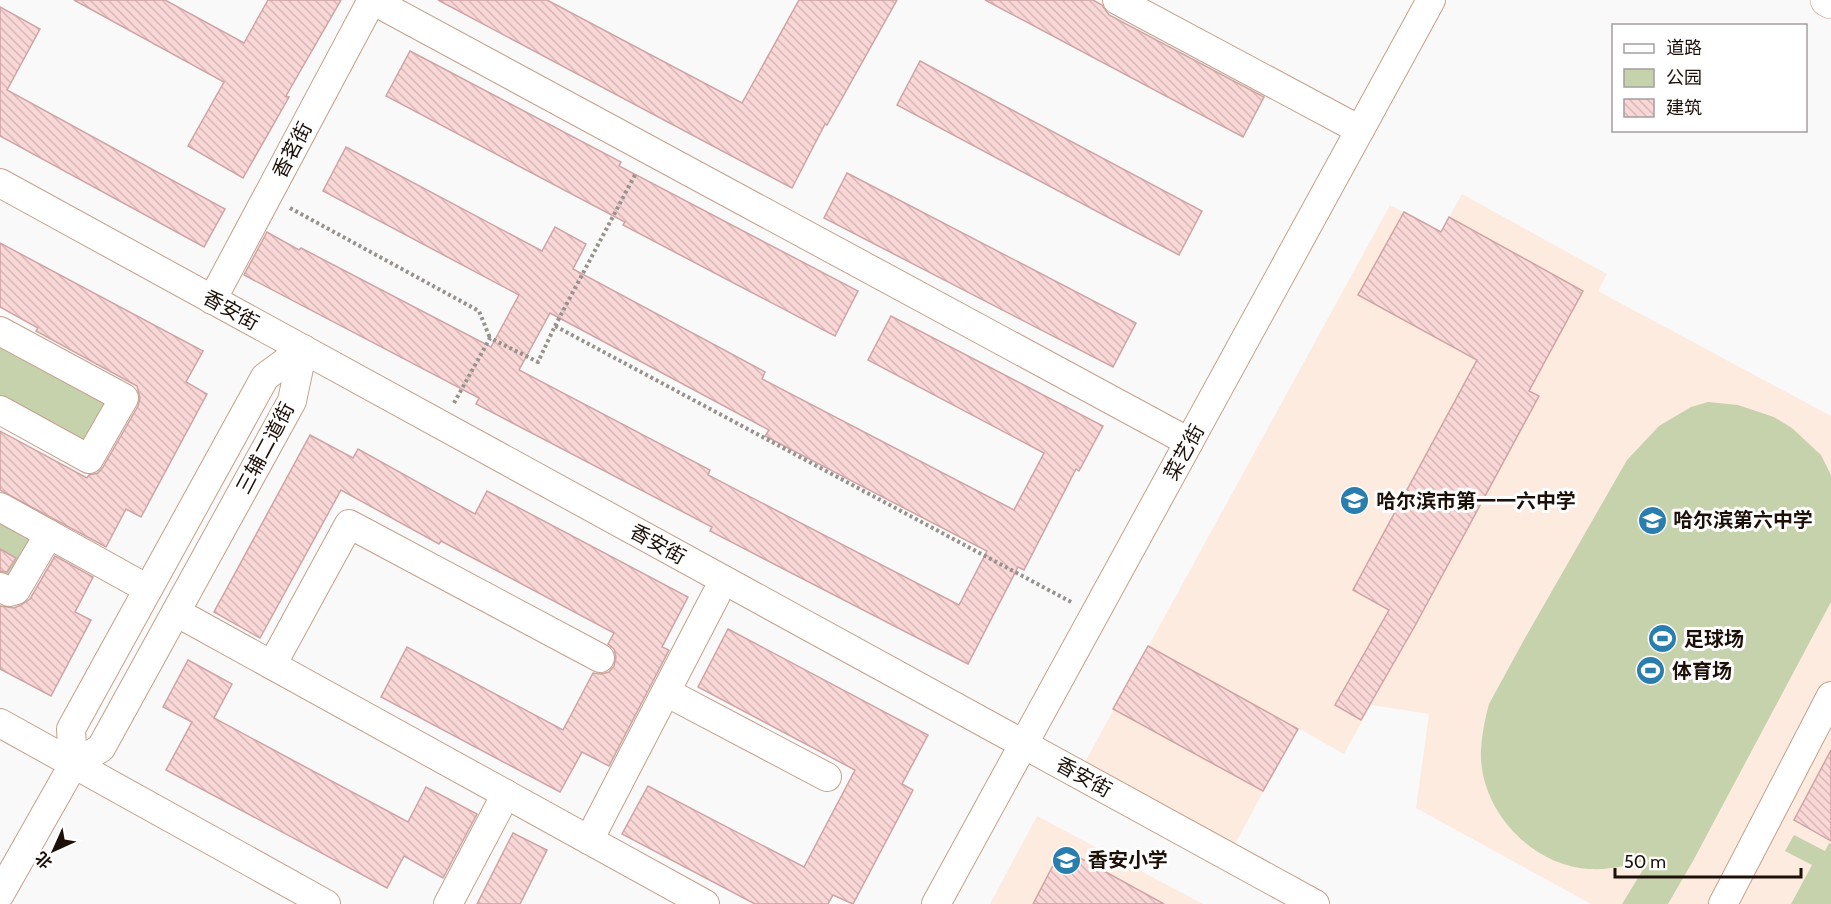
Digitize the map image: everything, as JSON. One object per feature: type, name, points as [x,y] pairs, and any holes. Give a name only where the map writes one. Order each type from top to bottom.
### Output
[{"type":"street","points":[[372,0],[1189,442]]},
{"type":"street","name":"香茗街","points":[[212,300],[372,0]]},
{"type":"street","points":[[1118,0],[1360,130]]},
{"type":"street","name":"菜艺街","points":[[936,904],[1431,0]]},
{"type":"street","name":"香安街","points":[[0,183],[1315,904]]},
{"type":"street","points":[[0,410],[89,459],[124,398],[2,336]]},
{"type":"street","name":"三辅二道街","points":[[73,765],[71,729],[265,377],[303,349]]},
{"type":"street","name":"三辅二道街","points":[[0,894],[73,765],[101,748],[292,401],[303,349]]},
{"type":"street","points":[[0,507],[148,589]]},
{"type":"street","points":[[272,664],[349,524],[600,658]]},
{"type":"street","points":[[0,587],[9,592],[15,592],[49,534]]},
{"type":"street","points":[[589,840],[716,596]]},
{"type":"street","points":[[176,612],[705,904]]},
{"type":"street","points":[[666,692],[827,777]]},
{"type":"street","points":[[1723,904],[1828,709]]},
{"type":"street","points":[[0,723],[326,904]]},
{"type":"street","points":[[448,904],[506,794]]},
{"type":"path","points":[[268,196],[479,311],[490,338],[538,362],[647,149]]},
{"type":"path","points":[[555,326],[1094,615]]},
{"type":"path","points":[[442,426],[490,338]]},
{"type":"shaded area","points":[[1462,194],[1607,274],[1598,291],[1831,416],[1831,904],[1591,904],[1416,808],[1429,714],[1371,705],[1344,754],[1298,728],[1235,844],[1085,762],[1390,205],[1441,232]]},
{"type":"shaded area","name":"香安小学","points":[[1037,816],[1203,904],[990,904]]},
{"type":"green space","points":[[0,344],[124,398],[89,459],[0,410]]},
{"type":"green space","name":"体育场","points":[[1708,402],[1738,405],[1774,417],[1792,428],[1821,455],[1831,475],[1831,602],[1668,904],[1622,904],[1649,860],[1613,868],[1590,869],[1568,865],[1529,846],[1512,830],[1488,793],[1482,771],[1481,749],[1484,726],[1489,704],[1627,460],[1659,426],[1691,407]]},
{"type":"green space","points":[[0,507],[49,534],[0,587]]},
{"type":"green space","points":[[1794,835],[1825,851],[1829,843],[1831,844],[1831,904],[1791,904],[1812,865],[1785,851]]},
{"type":"building","points":[[74,0],[165,0],[244,43],[268,0],[341,0],[286,96],[289,97],[243,178],[188,146],[224,82]]},
{"type":"building","points":[[438,0],[547,0],[742,103],[799,0],[897,0],[827,125],[825,124],[792,188]]},
{"type":"building","points":[[985,0],[1093,0],[1102,5],[1109,15],[1264,97],[1243,137]]},
{"type":"building","points":[[0,7],[40,29],[7,90],[225,209],[204,247],[0,136]]},
{"type":"building","points":[[410,51],[621,162],[619,166],[858,291],[835,336],[623,225],[625,222],[386,96]]},
{"type":"building","points":[[920,61],[1202,211],[1179,255],[897,105]]},
{"type":"building","points":[[346,147],[542,251],[555,227],[586,244],[573,269],[765,372],[762,379],[1014,510],[1044,453],[868,360],[891,316],[1103,426],[1079,471],[1076,469],[1024,570],[1018,567],[968,664],[710,531],[712,527],[476,404],[479,398],[244,275],[267,232],[491,347],[519,295],[323,191]],"holes":[[[550,313],[769,430],[765,436],[987,551],[959,605],[708,475],[710,470],[519,370]]]},
{"type":"building","points":[[847,173],[1136,323],[1113,367],[824,218]]},
{"type":"building","points":[[1404,212],[1441,232],[1449,217],[1583,291],[1529,391],[1539,396],[1416,624],[1361,720],[1335,705],[1389,610],[1353,590],[1477,360],[1358,295]]},
{"type":"building","points":[[0,243],[203,351],[186,382],[207,394],[141,517],[126,509],[106,547],[0,490],[0,431],[87,478],[89,475],[98,473],[103,467],[138,406],[140,398],[137,386],[36,331],[38,328],[0,307]]},
{"type":"building","points":[[310,435],[353,458],[358,449],[475,514],[487,491],[688,597],[662,647],[669,650],[609,766],[582,752],[560,792],[381,697],[407,647],[563,730],[593,673],[609,672],[614,666],[616,657],[614,649],[608,644],[614,633],[441,541],[439,544],[341,490],[260,638],[214,612]]},
{"type":"building","points":[[0,549],[16,558],[7,572],[0,571]]},
{"type":"building","points":[[55,556],[93,577],[75,612],[91,620],[51,696],[0,669],[0,606],[14,608],[30,599]]},
{"type":"building","points":[[728,629],[928,735],[902,784],[913,790],[853,904],[833,895],[828,904],[755,904],[622,834],[648,786],[804,867],[855,770],[698,687]]},
{"type":"building","points":[[1148,646],[1298,729],[1263,791],[1113,709]]},
{"type":"building","points":[[188,660],[232,684],[214,718],[408,822],[426,787],[477,814],[443,878],[404,856],[387,888],[166,770],[192,722],[163,707]]},
{"type":"building","points":[[1831,750],[1831,841],[1794,820]]},
{"type":"building","points":[[513,833],[547,850],[520,904],[477,904]]},
{"type":"building","points":[[1062,848],[1164,904],[1033,904]]},
{"type":"place","name":"哈尔滨市第一一六中学","points":[[1355,501]]},
{"type":"place","name":"哈尔滨第六中学","points":[[1652,520]]},
{"type":"place","name":"足球场","points":[[1663,639]]},
{"type":"place","name":"体育场","points":[[1651,671]]},
{"type":"place","name":"香安小学","points":[[1067,860]]}]
